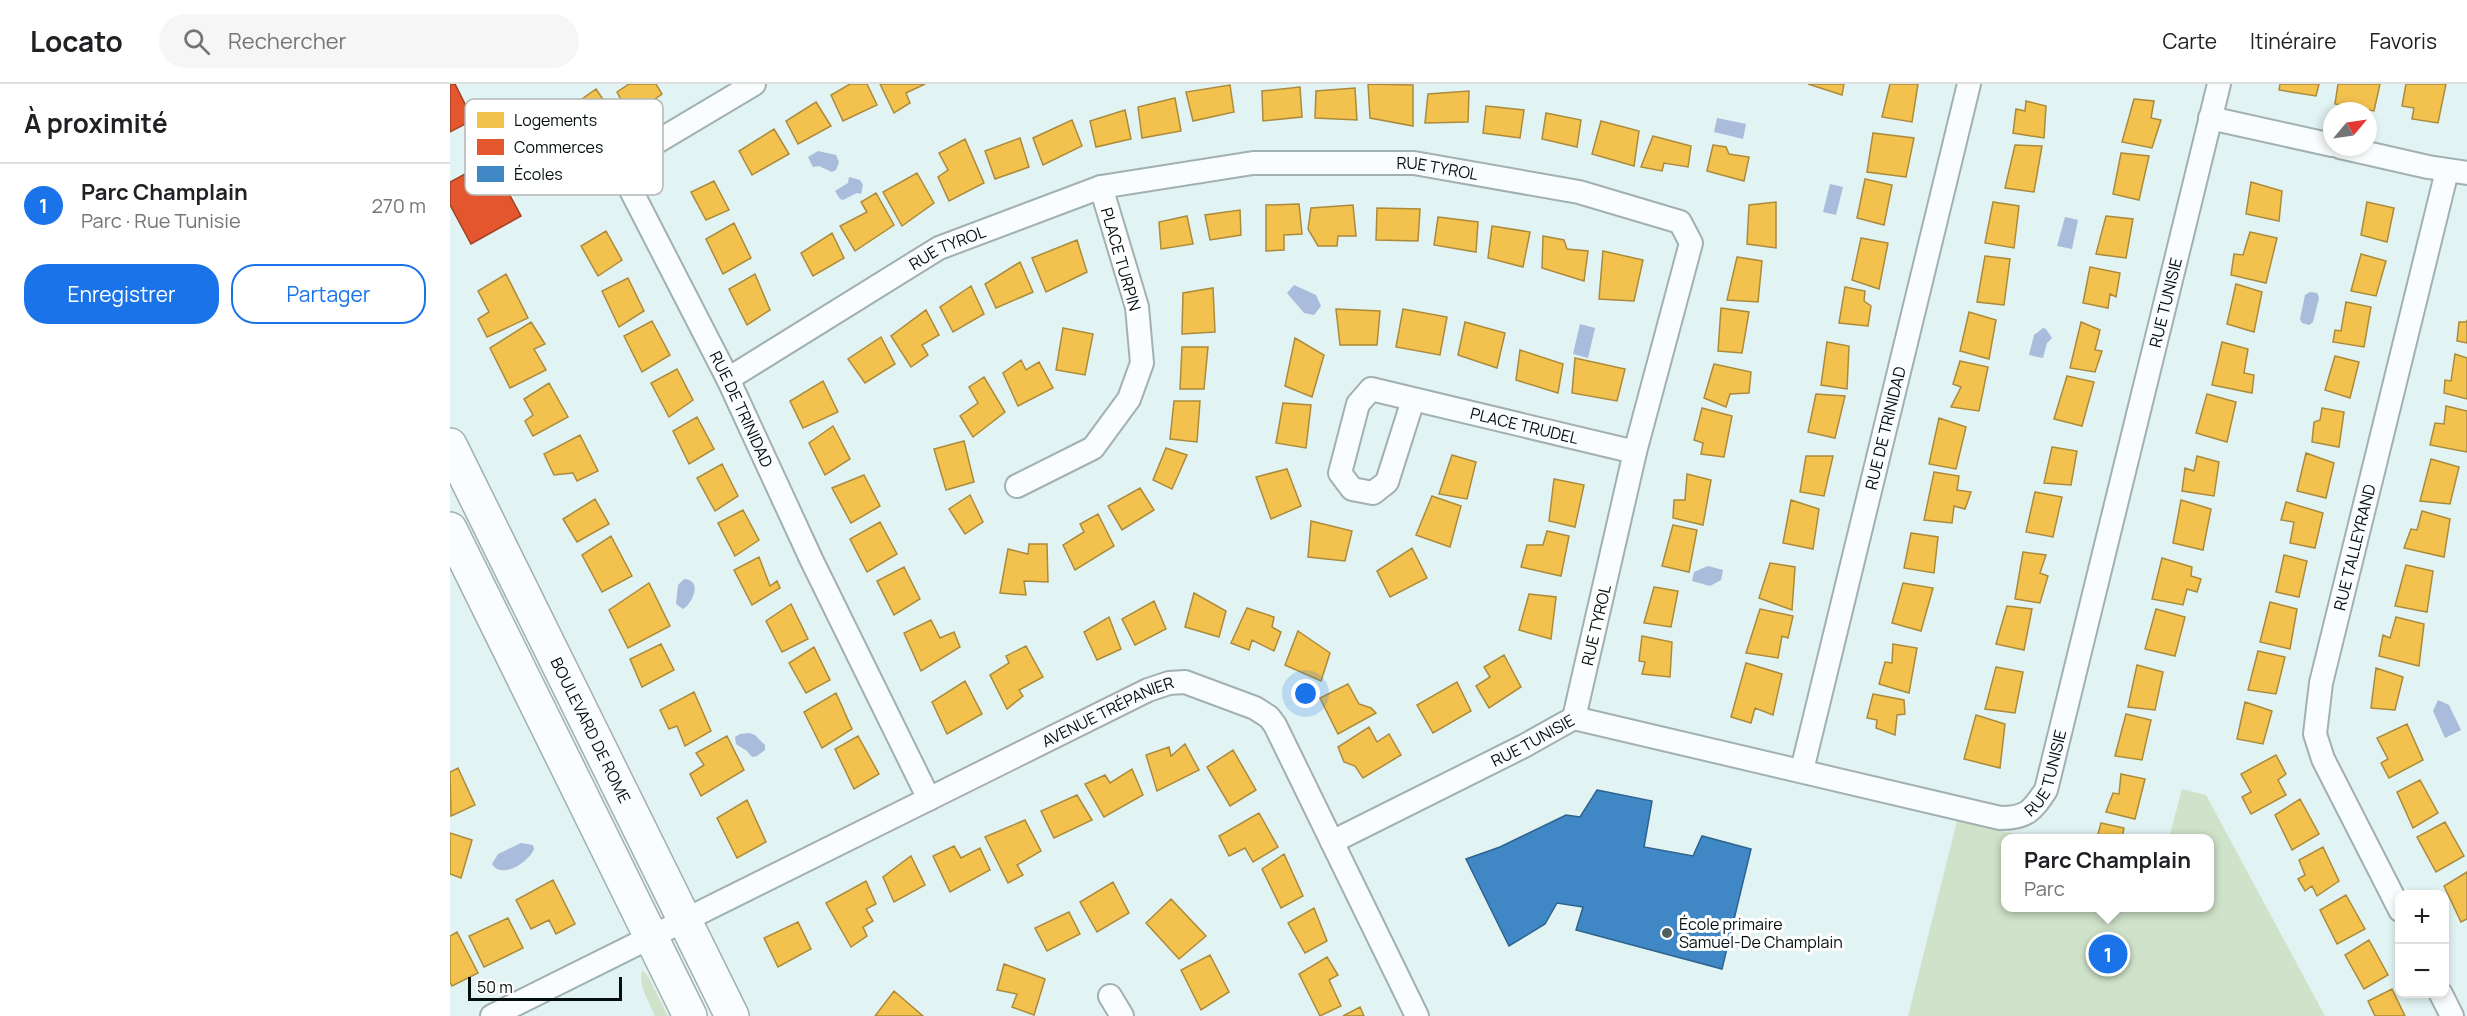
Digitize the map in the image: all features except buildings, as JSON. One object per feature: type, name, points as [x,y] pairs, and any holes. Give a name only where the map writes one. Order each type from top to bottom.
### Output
[{"type":"main road","name":"BOULEVARD DE ROME","points":[[450,445],[732,1016]]},
{"type":"main road","points":[[450,530],[690,1016]]},
{"type":"street","name":"RUE DE TRINIDAD","points":[[663,138],[754,84]]},
{"type":"street","name":"RUE DE TRINIDAD","points":[[1802,770],[1969,84]]},
{"type":"street","name":"RUE TUNISIE","points":[[1332,842],[1524,746],[1574,718],[2000,818],[2017,818],[2033,809],[2046,790],[2219,84]]},
{"type":"street","points":[[2210,118],[2323,143]]},
{"type":"street","points":[[2377,155],[2457,172]]},
{"type":"street","name":"RUE TYROL","points":[[728,379],[939,248],[1101,187],[1252,163],[1414,163],[1579,192],[1680,222],[1690,243],[1635,452],[1574,718]]},
{"type":"street","name":"RUE TALLEYRAND","points":[[2395,900],[2323,759],[2315,734],[2315,726],[2321,683],[2457,172]]},
{"type":"street","name":"PLACE TURPIN","points":[[1017,486],[1093,448],[1129,399],[1142,363],[1137,307],[1101,187]]},
{"type":"street","name":"RUE DE TRINIDAD","points":[[633,195],[728,379],[812,561],[929,799]]},
{"type":"street","name":"PLACE TRUDEL","points":[[1413,400],[1635,452]]},
{"type":"street","name":"AVENUE TRÉPANIER","points":[[492,1016],[1148,690],[1178,681],[1195,685],[1255,708],[1269,717],[1281,737],[1418,1016]]},
{"type":"street","points":[[1110,996],[1122,1016]]},
{"type":"street","points":[[2443,998],[2452,1016]]},
{"type":"green space","points":[[2182,789],[2206,795],[2325,1016],[1908,1016],[1957,821],[2017,834],[2001,834],[2001,912],[2214,912],[2214,834],[2170,834]]},
{"type":"green space","points":[[642,970],[648,976],[668,1016],[655,1016],[643,987]]},
{"type":"water","points":[[1717,118],[1746,124],[1743,139],[1714,132]]},
{"type":"water","points":[[818,151],[836,155],[839,162],[836,170],[832,172],[819,166],[813,167],[808,157]]},
{"type":"water","points":[[849,177],[860,180],[863,185],[861,194],[857,193],[843,200],[840,199],[835,191],[848,183]]},
{"type":"water","points":[[1830,184],[1843,187],[1836,215],[1823,212]]},
{"type":"water","points":[[2065,217],[2078,220],[2072,249],[2057,246]]},
{"type":"water","points":[[1294,285],[1316,295],[1321,306],[1314,315],[1304,313],[1287,293]]},
{"type":"water","points":[[2310,292],[2317,293],[2319,298],[2313,322],[2309,325],[2302,323],[2300,319],[2305,295]]},
{"type":"water","points":[[1580,324],[1595,328],[1588,358],[1573,354]]},
{"type":"water","points":[[2043,328],[2052,338],[2047,343],[2043,358],[2029,355],[2034,335]]},
{"type":"water","points":[[1708,566],[1723,570],[1721,580],[1710,586],[1692,581],[1694,572]]},
{"type":"water","points":[[684,579],[690,580],[695,587],[693,597],[683,609],[676,604],[678,585]]},
{"type":"water","points":[[2438,700],[2449,705],[2461,730],[2445,738],[2433,711]]},
{"type":"water","points":[[749,733],[755,735],[765,745],[765,750],[757,756],[752,757],[736,744],[735,737]]},
{"type":"water","points":[[521,843],[533,845],[534,849],[521,864],[508,870],[502,870],[492,864],[498,854]]},
{"type":"place","name":"École primaire Samuel-De Champlain","points":[[1667,933]]},
{"type":"place","name":"Parc Champlain","points":[[2108,954]]}]
